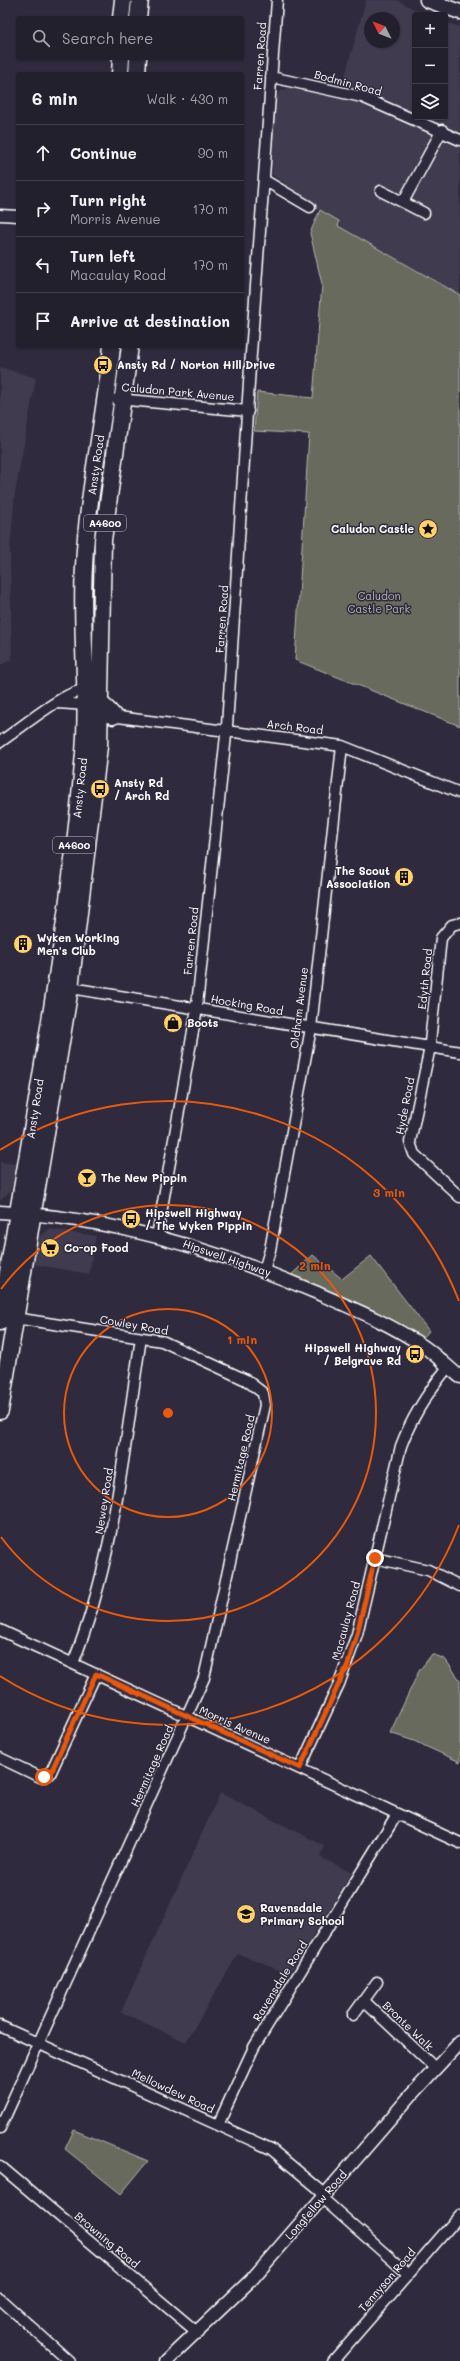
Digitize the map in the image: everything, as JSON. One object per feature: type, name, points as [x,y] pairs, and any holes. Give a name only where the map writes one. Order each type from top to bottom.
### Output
[{"type":"highway","points":[[121,16],[123,0]]},
{"type":"highway","points":[[138,16],[140,0]]},
{"type":"highway","points":[[120,72],[121,60]]},
{"type":"highway","points":[[137,72],[138,60]]},
{"type":"highway","name":"Ansty Road","points":[[94,703],[83,593],[84,561],[112,348]]},
{"type":"highway","name":"Ansty Road","points":[[0,1411],[8,1320],[24,1213],[67,987],[81,784],[94,703],[102,548],[130,348]]},
{"type":"main road","points":[[427,0],[460,12]]},
{"type":"street","name":"Farren Road","points":[[157,1236],[196,1008],[226,732],[277,0]]},
{"type":"street","points":[[448,0],[460,8]]},
{"type":"street","name":"Bodmin Road","points":[[271,76],[362,97],[442,130],[460,140]]},
{"type":"street","points":[[403,202],[442,130]]},
{"type":"street","points":[[264,180],[310,207]]},
{"type":"street","points":[[381,191],[424,213]]},
{"type":"street","points":[[0,215],[16,216]]},
{"type":"street","name":"Caludon Park Avenue","points":[[105,398],[248,411]]},
{"type":"street","points":[[0,742],[62,697],[75,692],[94,703]]},
{"type":"street","name":"Arch Road","points":[[94,703],[118,718],[342,746],[460,793]]},
{"type":"street","name":"Oldham Avenue","points":[[264,1270],[270,1250],[311,1028],[342,746]]},
{"type":"street","name":"Edyth Road","points":[[429,1047],[441,938],[452,925],[460,923]]},
{"type":"street","name":"Hocking Road","points":[[67,987],[460,1052]]},
{"type":"street","name":"Hyde Road","points":[[429,1047],[410,1142],[411,1149],[460,1197]]},
{"type":"street","name":"Hipswell Highway","points":[[0,1212],[24,1213],[157,1236],[264,1270],[366,1313],[423,1346],[460,1376]]},
{"type":"street","name":"Cowley Road","points":[[8,1320],[141,1338],[172,1345],[246,1380],[261,1392]]},
{"type":"street","name":"Newey Road","points":[[72,1663],[88,1625],[106,1560],[141,1338]]},
{"type":"street","name":"Macaulay Road","points":[[300,1768],[348,1664],[357,1634],[401,1446],[409,1425],[419,1406],[448,1367]]},
{"type":"street","name":"Hermitage Road","points":[[38,2043],[204,1678],[265,1405],[261,1392]]},
{"type":"street","points":[[375,1558],[428,1570],[460,1586]]},
{"type":"street","name":"Morris Avenue","points":[[0,1630],[460,1843]]},
{"type":"street","points":[[0,1758],[40,1777],[48,1775],[96,1674]]},
{"type":"street","name":"Ravensdale Road","points":[[218,2125],[254,2047],[397,1814]]},
{"type":"street","points":[[353,2015],[377,1982]]},
{"type":"street","name":"Bronte Walk","points":[[364,2001],[435,2068]]},
{"type":"street","name":"Mellowdew Road","points":[[0,2026],[270,2149],[324,2196],[408,2274]]},
{"type":"street","name":"Longfellow Road","points":[[166,2361],[252,2279],[435,2068],[460,2042]]},
{"type":"street","points":[[0,2128],[38,2043]]},
{"type":"street","name":"Browning Road","points":[[0,2166],[198,2332]]},
{"type":"street","name":"Tennyson Road","points":[[334,2361],[460,2215]]},
{"type":"street","points":[[0,2299],[68,2361]]},
{"type":"shaded area","points":[[366,0],[397,0],[419,12],[412,12],[412,120],[448,120],[448,23],[460,27],[460,295],[337,226],[320,210],[316,210],[315,204],[272,175],[276,98],[279,92],[290,87],[339,97]]},
{"type":"shaded area","points":[[0,367],[36,378],[15,494],[10,550],[12,660],[0,665]]},
{"type":"shaded area","points":[[0,1162],[16,1164],[11,1191],[0,1201]]},
{"type":"shaded area","points":[[50,1229],[96,1236],[89,1274],[31,1264],[36,1239]]},
{"type":"shaded area","name":"Ravensdale Primary School","points":[[220,1793],[325,1846],[320,1857],[352,1873],[288,1976],[271,1966],[238,1954],[186,2042],[121,2012]]},
{"type":"green space","name":"Caludon Castle Park","points":[[320,210],[339,221],[338,226],[460,295],[460,726],[295,660],[309,434],[254,431],[257,392],[313,398],[322,284],[310,233]]},
{"type":"green space","points":[[313,1255],[342,1279],[371,1256],[429,1331],[422,1339],[384,1316],[291,1275]]},
{"type":"green space","points":[[432,1654],[445,1659],[460,1680],[460,1762],[414,1741],[390,1733],[419,1671]]},
{"type":"green space","points":[[74,2130],[148,2161],[121,2194],[65,2149]]},
{"type":"place","name":"Ansty Rd / Norton Hill Drive","points":[[103,365]]},
{"type":"place","name":"Caludon Castle","points":[[428,529]]},
{"type":"place","name":"Ansty Rd / Arch Rd","points":[[100,789]]},
{"type":"place","name":"The Scout Association","points":[[404,877]]},
{"type":"place","name":"Wyken Working Men's Club","points":[[23,944]]},
{"type":"place","name":"Boots","points":[[173,1023]]},
{"type":"place","name":"The New Pippin","points":[[87,1178]]},
{"type":"place","name":"Hipswell Highway / The Wyken Pippin","points":[[131,1219]]},
{"type":"place","name":"Co-op Food","points":[[50,1248]]},
{"type":"place","name":"Hipswell Highway / Belgrave Rd","points":[[415,1354]]},
{"type":"place","name":"Ravensdale Primary School","points":[[246,1914]]},
{"type":"route","points":[[44,1777],[50,1774],[96,1674],[300,1768],[348,1664],[357,1634],[375,1558]]}]
